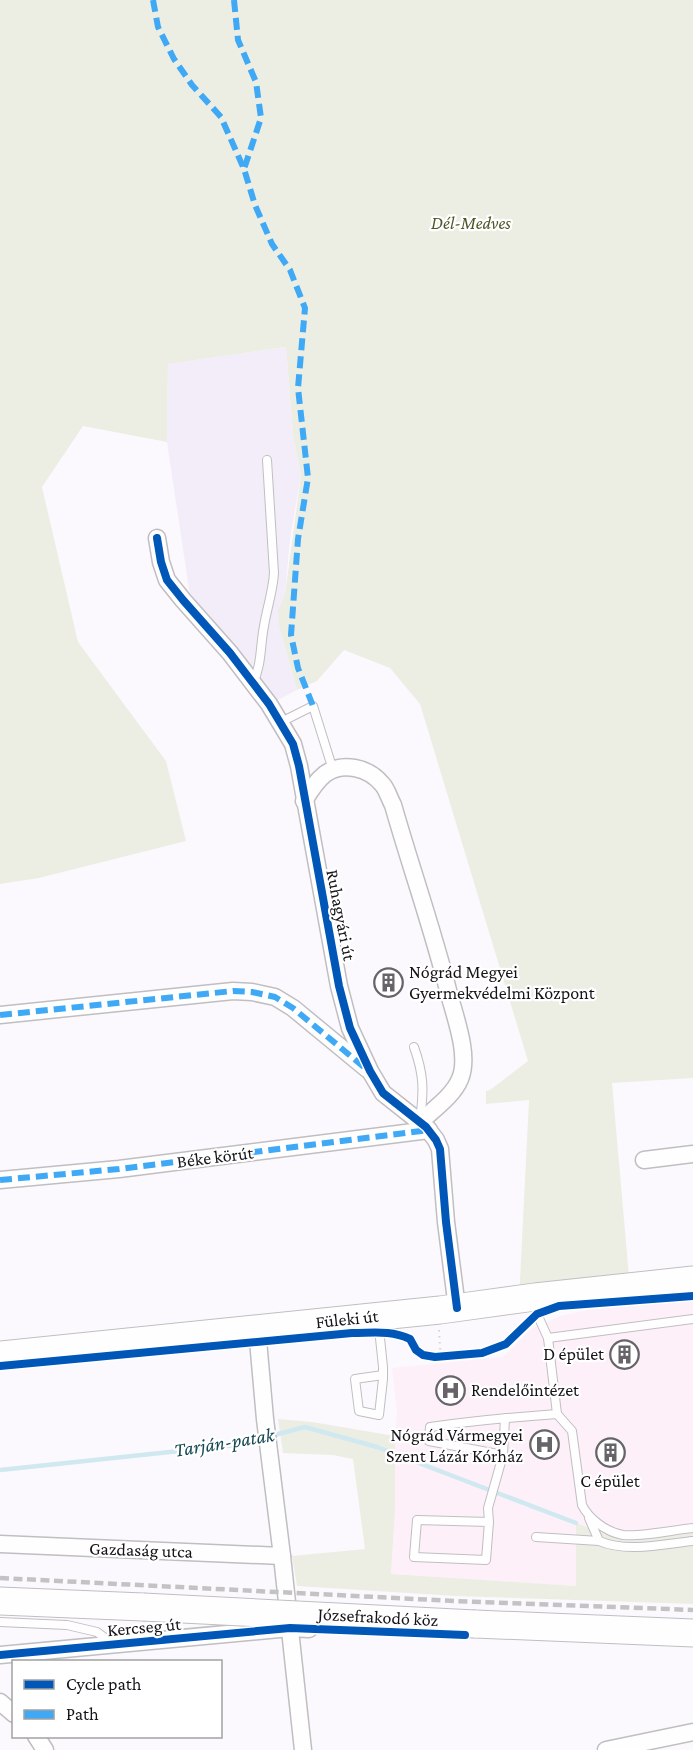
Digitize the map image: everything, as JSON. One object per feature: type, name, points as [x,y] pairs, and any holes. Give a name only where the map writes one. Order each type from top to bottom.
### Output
[{"type":"main road","name":"Füleki út","points":[[0,1355],[457,1308],[693,1280]]},
{"type":"main road","points":[[0,1600],[470,1630],[693,1633]]},
{"type":"street","name":"Ruhagyári út","points":[[157,538],[160,562],[167,580],[231,652],[281,722],[293,744],[343,1006],[350,1028],[383,1093],[424,1126],[436,1140],[440,1149],[457,1308]]},
{"type":"street","points":[[304,801],[326,773],[345,767],[369,772],[383,784],[393,805],[438,951],[458,1028],[464,1067],[452,1093],[424,1126]]},
{"type":"street","points":[[0,1015],[233,991],[252,992],[275,997],[293,1008],[370,1071]]},
{"type":"street","name":"Béke körút","points":[[0,1180],[119,1169],[424,1126]]},
{"type":"street","points":[[644,1160],[693,1154]]},
{"type":"street","points":[[256,1329],[303,1750]]},
{"type":"street","name":"Gazdaság utca","points":[[0,1544],[282,1556]]},
{"type":"street","name":"Józsefrakodó köz","points":[[290,1628],[470,1630]]},
{"type":"street","name":"Kercseg út","points":[[0,1655],[290,1628]]},
{"type":"street","points":[[0,1702],[12,1712]]},
{"type":"street","points":[[606,1750],[693,1732]]},
{"type":"lane","points":[[253,683],[259,669],[274,573],[267,460]]},
{"type":"lane","points":[[281,722],[313,706],[333,770]]},
{"type":"lane","points":[[414,1047],[423,1080],[424,1126]]},
{"type":"lane","points":[[535,1298],[537,1314],[548,1338],[557,1414],[572,1431],[582,1505],[599,1541]]},
{"type":"lane","points":[[378,1316],[383,1375],[379,1415],[359,1412],[356,1379],[383,1375]]},
{"type":"lane","points":[[548,1338],[693,1319]]},
{"type":"lane","points":[[503,1455],[429,1441],[430,1427],[557,1414]]},
{"type":"lane","points":[[489,1522],[417,1520],[414,1557],[486,1560],[489,1522],[488,1508],[503,1455],[505,1418]]},
{"type":"lane","points":[[587,1515],[608,1530],[622,1535],[693,1528]]},
{"type":"lane","points":[[536,1537],[599,1541],[633,1546],[693,1542]]},
{"type":"lane","points":[[0,1622],[67,1625],[98,1632],[114,1644]]},
{"type":"path","points":[[439,1333],[441,1363]]},
{"type":"path","points":[[435,1357],[453,1355]]},
{"type":"shaded area","points":[[286,347],[293,435],[301,475],[290,539],[285,594],[278,610],[279,626],[297,690],[274,702],[191,602],[167,442],[168,364]]},
{"type":"shaded area","name":"Nógrád Vármegyei Szent Lázár Kórház","points":[[693,1299],[693,1533],[624,1541],[577,1523],[576,1586],[391,1574],[397,1411],[392,1368],[503,1357],[531,1329],[560,1316],[588,1310]]},
{"type":"green space","name":"Dél-Medves","points":[[0,0],[693,0],[693,1078],[612,1083],[630,1288],[519,1300],[529,1100],[486,1104],[486,1091],[528,1061],[420,704],[390,668],[344,650],[317,681],[297,690],[279,626],[278,610],[285,594],[301,475],[293,435],[286,347],[168,364],[167,442],[83,426],[42,487],[78,642],[166,761],[186,841],[39,878],[0,884]]},
{"type":"green space","points":[[278,1419],[312,1422],[395,1436],[395,1510],[391,1574],[576,1586],[576,1523],[624,1541],[693,1533],[693,1604],[455,1596],[297,1586],[292,1556],[365,1549],[353,1459],[333,1455],[283,1453]]},
{"type":"waterway","name":"Tarján-patak","points":[[0,1470],[236,1445],[305,1427],[377,1447],[576,1523]]},
{"type":"railway","points":[[0,1578],[455,1601],[693,1610]]},
{"type":"marked path","points":[[153,0],[158,27],[174,59],[192,85],[221,117],[244,169],[255,205],[272,244],[290,270],[305,308],[298,388],[308,478],[298,539],[291,635],[298,668],[313,706]]},
{"type":"marked path","points":[[234,0],[238,40],[256,82],[261,118],[244,169]]},
{"type":"marked path","points":[[0,1015],[233,991],[252,992],[275,997],[293,1008],[365,1068]]},
{"type":"marked path","points":[[0,1180],[119,1169],[429,1130]]},
{"type":"cycle path","points":[[157,538],[167,580],[230,653],[269,704],[293,744],[339,986],[350,1028],[383,1093],[426,1127],[440,1149],[457,1308]]},
{"type":"cycle path","points":[[0,1366],[352,1333],[403,1336],[410,1339],[416,1350],[423,1355],[435,1357],[482,1353],[506,1344],[537,1314],[559,1306],[693,1296]]},
{"type":"cycle path","points":[[0,1655],[290,1628],[465,1635]]},
{"type":"place","name":"Nógrád Megyei Gyermekvédelmi Központ","points":[[388,982]]},
{"type":"place","name":"D épület","points":[[625,1354]]},
{"type":"place","name":"Rendelőintézet","points":[[450,1390]]},
{"type":"place","name":"Nógrád Vármegyei Szent Lázár Kórház","points":[[544,1445]]},
{"type":"place","name":"C épület","points":[[610,1452]]}]
